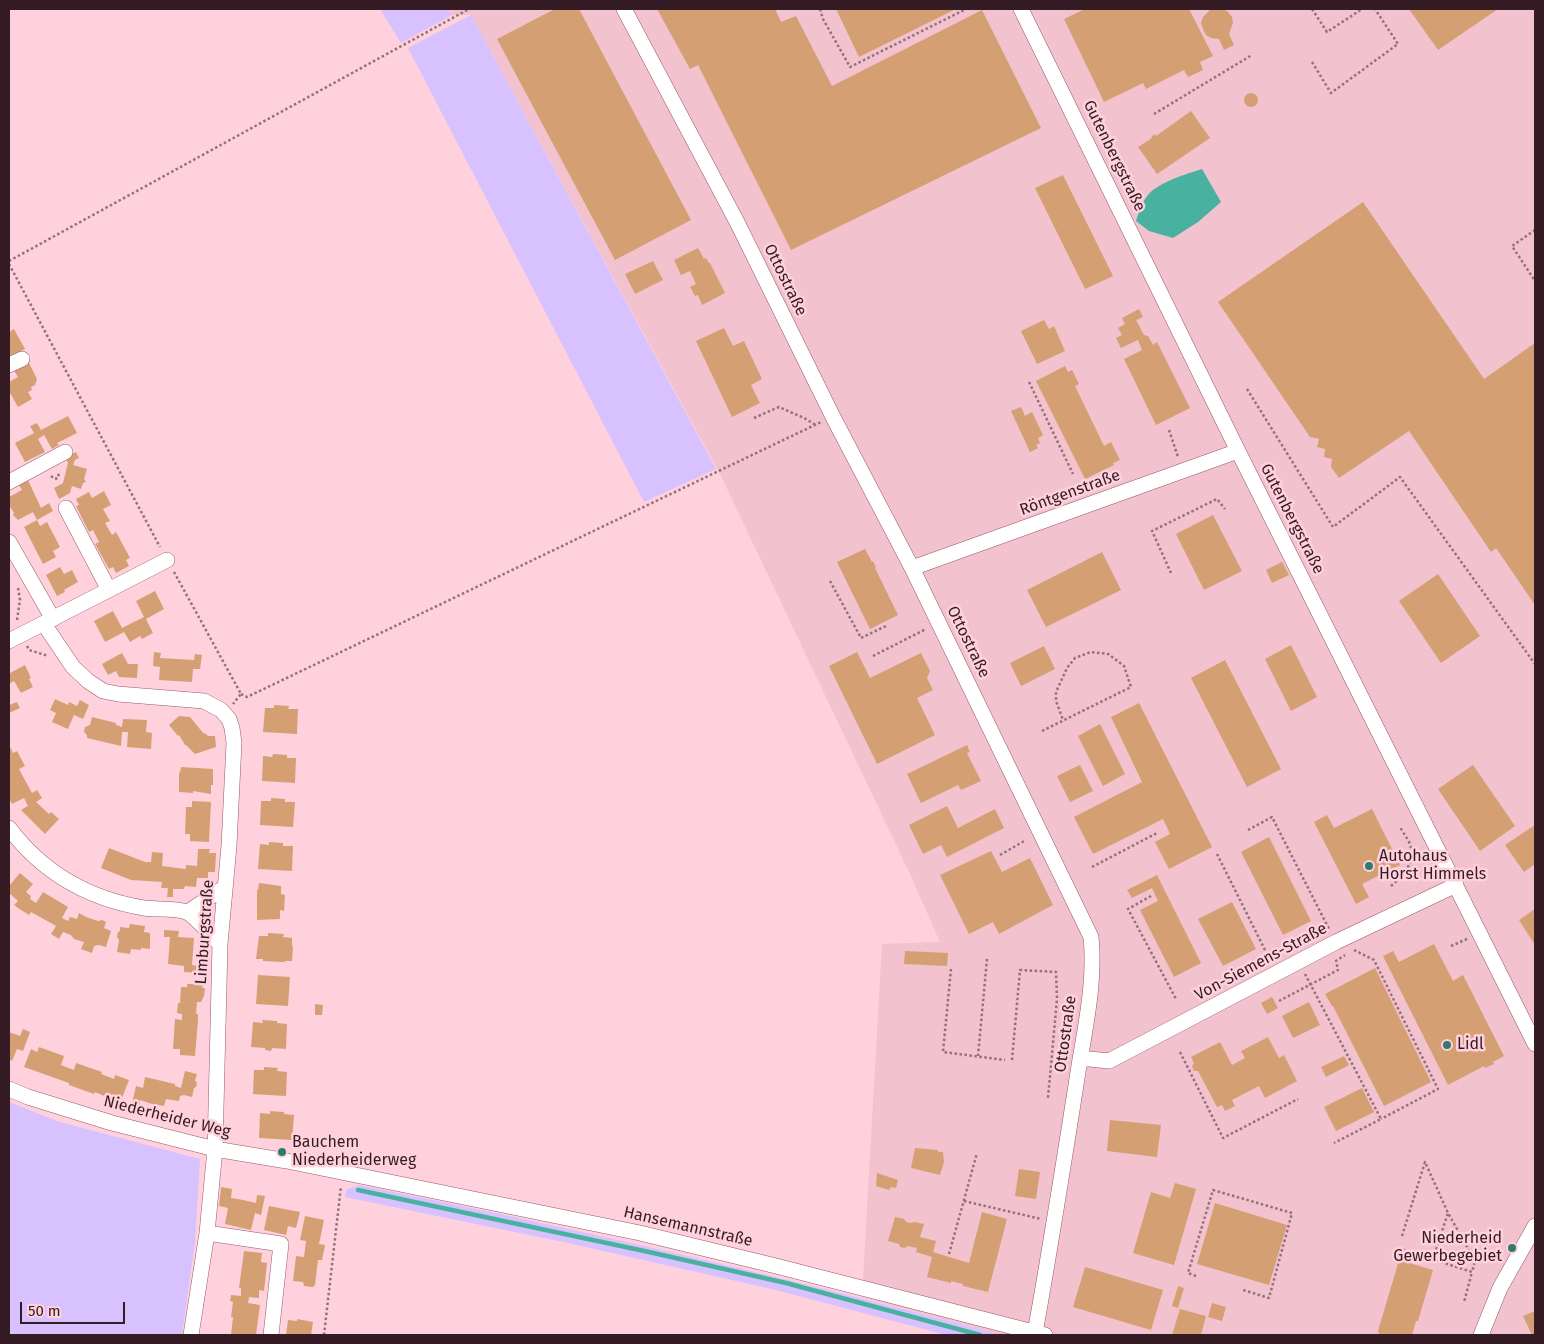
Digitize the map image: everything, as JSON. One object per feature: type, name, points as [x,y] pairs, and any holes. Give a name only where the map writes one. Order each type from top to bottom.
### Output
[{"type":"street","name":"Ottostraße","points":[[624,9],[738,224],[833,417],[912,568],[1091,937],[1093,959],[1088,1012],[1054,1222],[1040,1334]]},
{"type":"street","name":"Gutenbergstraße","points":[[1021,9],[1238,451],[1535,1044]]},
{"type":"street","name":"Röntgenstraße","points":[[912,568],[1238,451]]},
{"type":"street","points":[[9,482],[65,452]]},
{"type":"street","points":[[66,508],[109,590]]},
{"type":"street","points":[[9,542],[24,568],[63,652],[73,668],[88,681],[104,690],[118,694],[204,701],[220,710],[227,717]]},
{"type":"street","points":[[16,637],[167,560]]},
{"type":"street","name":"Limburgstraße","points":[[192,1335],[207,1233],[215,1149],[220,944],[229,846],[234,743],[232,728],[227,717]]},
{"type":"street","points":[[9,828],[22,845],[42,863],[67,881],[89,893],[136,906],[188,912],[220,944]]},
{"type":"street","name":"Von-Siemens-Straße","points":[[1080,1058],[1109,1061],[1336,942],[1456,885]]},
{"type":"street","points":[[188,912],[224,887]]},
{"type":"street","name":"Niederheider Weg","points":[[9,1089],[28,1097],[112,1123],[215,1149],[319,1168]]},
{"type":"street","name":"Hansemannstraße","points":[[319,1168],[640,1233],[821,1277],[1040,1334]]},
{"type":"street","points":[[1481,1335],[1500,1288],[1535,1226]]},
{"type":"street","points":[[207,1233],[282,1244],[271,1335]]},
{"type":"path","points":[[469,9],[9,262],[167,560],[241,694],[246,697],[833,417]]},
{"type":"path","points":[[820,9],[850,68],[966,9]]},
{"type":"path","points":[[1312,9],[1327,32],[1362,9]]},
{"type":"path","points":[[1312,62],[1331,93],[1398,44],[1375,9]]},
{"type":"path","points":[[1154,114],[1252,55]]},
{"type":"path","points":[[1535,230],[1512,246],[1535,281]]},
{"type":"path","points":[[1029,382],[1073,474]]},
{"type":"path","points":[[1247,389],[1333,527],[1400,477],[1535,664]]},
{"type":"path","points":[[754,418],[779,407],[816,424]]},
{"type":"path","points":[[1168,430],[1182,471]]},
{"type":"path","points":[[1171,573],[1152,531],[1217,499],[1225,509]]},
{"type":"path","points":[[24,568],[13,575],[20,600],[16,637],[29,650],[53,658],[63,652]]},
{"type":"path","points":[[830,581],[860,638],[888,625]]},
{"type":"path","points":[[873,656],[939,622]]},
{"type":"path","points":[[1042,730],[1063,720],[1131,687],[1124,666],[1108,654],[1091,652],[1074,658],[1067,668],[1056,692],[1056,701],[1063,720]]},
{"type":"path","points":[[227,717],[241,694]]},
{"type":"path","points":[[1248,830],[1272,817],[1336,942]]},
{"type":"path","points":[[1390,886],[1410,865],[1411,848],[1400,826]]},
{"type":"path","points":[[1092,867],[1158,834]]},
{"type":"path","points":[[1000,855],[1026,840]]},
{"type":"path","points":[[1218,854],[1267,954]]},
{"type":"path","points":[[1151,896],[1128,909],[1176,998]]},
{"type":"path","points":[[1279,1001],[1338,970],[1336,961],[1355,950],[1374,960],[1438,1089],[1334,1143]]},
{"type":"path","points":[[978,1056],[987,959]]},
{"type":"path","points":[[1299,962],[1381,1119]]},
{"type":"path","points":[[952,969],[943,1052],[1005,1060]]},
{"type":"path","points":[[1012,1060],[1020,970],[1056,972],[1057,999],[1048,1098]]},
{"type":"path","points":[[1180,1052],[1223,1138],[1298,1100]]},
{"type":"path","points":[[949,1254],[977,1153]]},
{"type":"path","points":[[1402,1236],[1425,1162],[1448,1213],[1475,1261],[1464,1302]]},
{"type":"path","points":[[324,1335],[343,1172]]},
{"type":"path","points":[[1196,1276],[1188,1274],[1213,1190],[1292,1213],[1269,1298],[1243,1290]]},
{"type":"path","points":[[964,1200],[1054,1222]]},
{"type":"path","points":[[1433,1259],[1448,1213]]},
{"type":"path","points":[[1398,1248],[1472,1272]]},
{"type":"shaded area","points":[[380,9],[447,9],[452,15],[401,43]]},
{"type":"shaded area","points":[[447,9],[1535,9],[1535,1335],[1002,1335],[862,1297],[882,944],[940,942],[910,874],[721,476],[471,15],[452,15]]},
{"type":"shaded area","points":[[471,15],[716,469],[644,502],[408,48]]},
{"type":"shaded area","points":[[1202,169],[1221,202],[1198,222],[1173,238],[1149,231],[1136,221],[1144,201],[1153,190],[1173,179]]},
{"type":"shaded area","points":[[9,1102],[60,1122],[200,1159],[195,1242],[182,1335],[9,1335]]},
{"type":"shaded area","points":[[359,1185],[682,1255],[1002,1335],[946,1335],[776,1290],[568,1243],[345,1197],[346,1190]]},
{"type":"building","points":[[555,9],[579,9],[691,220],[615,260],[497,39]]},
{"type":"building","points":[[657,9],[775,9],[781,22],[796,16],[832,86],[982,10],[1041,128],[791,250],[698,65],[690,69]]},
{"type":"building","points":[[836,9],[956,9],[859,57]]},
{"type":"building","points":[[1085,9],[1189,9],[1213,56],[1200,62],[1203,70],[1188,77],[1184,70],[1146,89],[1143,83],[1104,102],[1064,19]]},
{"type":"building","points":[[1211,9],[1223,9],[1232,17],[1233,23],[1229,34],[1234,45],[1224,50],[1219,39],[1206,35],[1201,23],[1203,17]]},
{"type":"building","points":[[1409,9],[1498,9],[1438,50]]},
{"type":"building","points":[[1248,93],[1254,93],[1258,100],[1254,107],[1248,107],[1244,103],[1244,97]]},
{"type":"building","points":[[1191,111],[1210,138],[1157,174],[1138,147]]},
{"type":"building","points":[[1063,175],[1113,276],[1085,289],[1035,188]]},
{"type":"building","points":[[1363,202],[1484,379],[1535,343],[1535,605],[1496,548],[1491,552],[1409,431],[1339,478],[1331,467],[1332,459],[1324,457],[1325,449],[1317,447],[1319,439],[1310,437],[1218,302]]},
{"type":"building","points":[[698,248],[704,259],[706,258],[710,263],[725,293],[702,305],[698,295],[695,296],[690,287],[696,284],[690,271],[681,275],[674,260]]},
{"type":"building","points":[[653,261],[663,280],[635,294],[625,274]]},
{"type":"building","points":[[1139,309],[1143,317],[1136,320],[1144,335],[1148,336],[1153,345],[1157,342],[1190,408],[1156,425],[1124,359],[1142,350],[1138,340],[1121,348],[1116,338],[1122,335],[1118,328],[1125,324],[1122,318]]},
{"type":"building","points":[[1044,320],[1049,329],[1054,326],[1065,351],[1037,364],[1021,331]]},
{"type":"building","points":[[724,328],[733,346],[744,341],[762,379],[751,385],[760,403],[732,417],[696,341]]},
{"type":"building","points":[[14,329],[25,349],[9,358],[9,332]]},
{"type":"building","points":[[28,361],[37,379],[35,385],[31,387],[32,390],[28,392],[32,399],[18,407],[9,391],[9,382],[18,377],[13,369]]},
{"type":"building","points":[[1065,366],[1068,372],[1072,370],[1079,384],[1075,386],[1104,446],[1111,442],[1120,460],[1113,463],[1114,465],[1085,479],[1036,381]]},
{"type":"building","points":[[1021,407],[1025,416],[1032,412],[1043,435],[1038,438],[1040,443],[1036,445],[1038,448],[1030,452],[1011,411]]},
{"type":"building","points":[[68,416],[77,433],[57,443],[59,445],[52,449],[44,435],[38,439],[45,452],[25,462],[15,443],[34,433],[30,426],[37,423],[41,430]]},
{"type":"building","points":[[76,452],[79,458],[75,460],[73,465],[87,469],[84,479],[86,482],[83,483],[81,489],[72,486],[70,493],[59,499],[54,488],[63,483],[68,463],[65,457]]},
{"type":"building","points":[[28,480],[41,508],[49,503],[53,511],[37,520],[33,512],[18,520],[13,515],[14,513],[9,505],[9,497],[22,490],[19,485]]},
{"type":"building","points":[[104,491],[111,505],[103,509],[110,521],[105,523],[112,535],[116,532],[130,558],[126,560],[129,566],[116,573],[113,567],[109,569],[95,544],[99,542],[93,530],[89,532],[76,506],[79,505],[76,499],[89,492],[92,498]]},
{"type":"building","points":[[1213,515],[1242,571],[1204,590],[1176,534]]},
{"type":"building","points":[[37,520],[40,526],[47,522],[60,547],[53,551],[56,557],[43,564],[24,527]]},
{"type":"building","points":[[865,549],[876,567],[898,615],[870,629],[837,562]]},
{"type":"building","points":[[1102,552],[1121,590],[1046,627],[1027,590]]},
{"type":"building","points":[[1282,562],[1289,575],[1272,583],[1266,570]]},
{"type":"building","points":[[60,567],[64,574],[72,570],[78,582],[57,596],[46,575]]},
{"type":"building","points":[[1438,574],[1480,636],[1441,663],[1399,601]]},
{"type":"building","points":[[155,591],[164,609],[146,619],[153,633],[142,639],[140,636],[130,642],[124,632],[105,642],[94,621],[113,611],[122,628],[144,617],[136,601]]},
{"type":"building","points":[[1291,645],[1317,697],[1291,711],[1265,659]]},
{"type":"building","points":[[1044,646],[1055,669],[1021,686],[1010,663]]},
{"type":"building","points":[[154,652],[161,653],[160,658],[194,660],[195,654],[202,655],[200,669],[193,669],[192,682],[159,680],[160,667],[153,666]]},
{"type":"building","points":[[857,652],[870,678],[921,653],[930,671],[927,678],[933,690],[917,698],[935,735],[877,764],[829,666]]},
{"type":"building","points":[[122,653],[128,664],[138,664],[137,678],[119,677],[116,671],[108,675],[102,664]]},
{"type":"building","points":[[1225,660],[1281,769],[1247,787],[1191,678]]},
{"type":"building","points":[[25,665],[33,687],[21,693],[14,681],[9,684],[9,670],[10,673]]},
{"type":"building","points":[[55,699],[68,705],[69,702],[77,706],[80,700],[89,705],[83,719],[74,715],[68,729],[52,722],[56,713],[50,710]]},
{"type":"building","points":[[17,702],[20,708],[9,713],[9,705]]},
{"type":"building","points":[[1139,703],[1212,847],[1169,869],[1155,842],[1170,834],[1163,819],[1093,854],[1074,817],[1142,782],[1111,717]]},
{"type":"building","points":[[274,705],[289,706],[288,709],[298,709],[297,734],[263,732],[265,708],[274,708]]},
{"type":"building","points":[[179,716],[190,717],[204,734],[215,736],[216,747],[195,754],[169,725]]},
{"type":"building","points":[[92,717],[116,723],[116,725],[122,727],[123,719],[147,720],[146,732],[152,733],[151,749],[127,747],[128,732],[122,732],[121,746],[87,738],[84,732],[85,727],[90,725]]},
{"type":"building","points":[[1100,724],[1125,774],[1103,786],[1078,736]]},
{"type":"building","points":[[9,745],[13,753],[17,751],[25,766],[19,769],[32,793],[37,790],[42,798],[36,802],[49,814],[51,812],[59,819],[45,834],[21,810],[28,806],[24,798],[12,804],[9,798]]},
{"type":"building","points":[[967,745],[970,752],[967,753],[981,781],[961,790],[958,785],[921,803],[907,774]]},
{"type":"building","points":[[273,754],[287,755],[287,758],[296,758],[295,783],[262,781],[263,756],[272,757]]},
{"type":"building","points":[[1080,765],[1093,791],[1070,802],[1057,776]]},
{"type":"building","points":[[1473,765],[1515,826],[1480,851],[1438,789]]},
{"type":"building","points":[[181,767],[213,769],[211,794],[193,791],[193,793],[179,792],[179,772]]},
{"type":"building","points":[[271,798],[285,799],[285,802],[295,802],[293,827],[260,825],[261,801],[271,801]]},
{"type":"building","points":[[192,801],[211,802],[209,842],[190,841],[190,834],[185,834],[186,807],[192,807]]},
{"type":"building","points":[[947,806],[958,828],[995,809],[1004,828],[947,857],[941,845],[923,854],[909,825]]},
{"type":"building","points":[[1372,809],[1400,865],[1362,884],[1369,897],[1356,904],[1314,822],[1327,815],[1334,828]]},
{"type":"building","points":[[1535,825],[1535,864],[1524,872],[1505,845]]},
{"type":"building","points":[[1269,837],[1311,921],[1283,935],[1241,852]]},
{"type":"building","points":[[269,842],[283,843],[283,846],[293,846],[292,871],[258,869],[260,844],[269,845]]},
{"type":"building","points":[[109,848],[145,862],[151,862],[152,852],[163,853],[162,866],[186,869],[186,865],[197,866],[198,849],[210,849],[209,853],[216,853],[215,872],[208,872],[208,878],[197,878],[196,887],[185,886],[184,889],[173,889],[173,897],[167,897],[168,889],[161,888],[162,882],[131,880],[101,868]]},
{"type":"building","points":[[991,851],[1002,872],[1030,858],[1053,905],[999,934],[993,922],[969,934],[940,875]]},
{"type":"building","points":[[20,873],[33,884],[26,892],[31,896],[30,899],[36,903],[43,892],[68,907],[62,918],[68,921],[70,917],[77,919],[79,913],[98,921],[106,922],[104,928],[111,931],[106,947],[94,946],[92,953],[81,949],[84,942],[74,939],[71,935],[63,932],[59,939],[51,934],[56,926],[31,912],[29,915],[14,905],[18,901],[9,893],[9,886]]},
{"type":"building","points":[[1157,875],[1201,963],[1174,977],[1140,910],[1158,901],[1152,888],[1132,898],[1127,890]]},
{"type":"building","points":[[259,883],[281,886],[281,894],[285,895],[284,911],[280,910],[280,919],[257,920],[257,890]]},
{"type":"building","points":[[1232,902],[1256,949],[1223,966],[1198,919]]},
{"type":"building","points":[[1535,909],[1535,945],[1519,920]]},
{"type":"building","points":[[130,924],[145,926],[144,932],[150,933],[150,949],[131,949],[130,954],[117,952],[119,940],[117,937],[120,927],[129,928]]},
{"type":"building","points":[[164,930],[179,931],[178,937],[194,938],[192,965],[198,966],[198,973],[184,972],[184,966],[168,964],[170,937],[164,937]]},
{"type":"building","points":[[268,933],[284,934],[283,937],[292,938],[292,961],[263,961],[263,959],[256,959],[259,936],[268,936]]},
{"type":"building","points":[[1434,944],[1453,981],[1463,975],[1504,1056],[1493,1062],[1494,1064],[1485,1068],[1484,1066],[1448,1085],[1383,956],[1393,951],[1399,962]]},
{"type":"building","points":[[905,951],[948,953],[947,966],[904,964]]},
{"type":"building","points":[[1375,968],[1431,1082],[1384,1106],[1325,994]]},
{"type":"building","points":[[258,975],[290,977],[288,1006],[256,1004]]},
{"type":"building","points":[[187,984],[203,984],[202,988],[205,988],[201,1002],[197,1002],[196,1014],[198,1014],[198,1021],[195,1056],[180,1055],[180,1049],[173,1049],[175,1019],[182,1020],[182,1014],[177,1013],[181,987],[187,987]]},
{"type":"building","points":[[1272,997],[1278,1008],[1267,1014],[1261,1003]]},
{"type":"building","points":[[1309,1002],[1320,1025],[1293,1038],[1282,1016]]},
{"type":"building","points":[[315,1004],[323,1005],[322,1015],[315,1015]]},
{"type":"building","points":[[262,1020],[287,1024],[286,1049],[272,1048],[271,1051],[265,1050],[265,1048],[251,1047],[253,1022],[263,1023]]},
{"type":"building","points":[[23,1029],[30,1032],[23,1051],[17,1049],[12,1061],[9,1059],[9,1032],[20,1036]]},
{"type":"building","points":[[1268,1037],[1279,1058],[1284,1055],[1297,1081],[1265,1098],[1259,1086],[1232,1100],[1235,1106],[1225,1111],[1222,1105],[1217,1107],[1198,1071],[1194,1071],[1192,1066],[1194,1063],[1191,1057],[1220,1042],[1232,1065],[1245,1058],[1241,1051]]},
{"type":"building","points":[[39,1047],[64,1056],[61,1065],[74,1070],[76,1063],[102,1072],[101,1074],[114,1079],[115,1075],[129,1080],[120,1103],[95,1092],[94,1094],[24,1067],[31,1049],[37,1052]]},
{"type":"building","points":[[1344,1056],[1349,1065],[1326,1077],[1321,1067]]},
{"type":"building","points":[[264,1067],[278,1068],[277,1071],[287,1072],[286,1096],[253,1094],[254,1070],[264,1070]]},
{"type":"building","points":[[185,1071],[197,1074],[196,1087],[192,1097],[180,1096],[179,1101],[166,1099],[164,1106],[140,1100],[139,1106],[132,1104],[136,1086],[143,1088],[145,1077],[175,1084],[175,1086],[181,1088]]},
{"type":"building","points":[[1362,1088],[1374,1112],[1336,1131],[1324,1107]]},
{"type":"building","points":[[270,1111],[294,1115],[292,1140],[259,1138],[260,1113],[270,1114]]},
{"type":"building","points":[[1110,1120],[1161,1125],[1157,1157],[1107,1151]]},
{"type":"building","points":[[915,1148],[943,1152],[944,1162],[940,1175],[911,1168]]},
{"type":"building","points":[[1019,1169],[1040,1172],[1036,1199],[1015,1196]]},
{"type":"building","points":[[877,1173],[898,1180],[896,1188],[891,1187],[889,1190],[876,1186]]},
{"type":"building","points":[[1175,1183],[1196,1189],[1174,1265],[1133,1253],[1151,1192],[1170,1198]]},
{"type":"building","points":[[221,1187],[232,1189],[231,1198],[256,1203],[257,1195],[265,1196],[261,1215],[255,1213],[251,1230],[225,1224],[228,1208],[219,1206]]},
{"type":"building","points":[[1215,1203],[1287,1225],[1269,1285],[1197,1264]]},
{"type":"building","points":[[269,1206],[300,1212],[296,1228],[288,1226],[286,1235],[264,1230]]},
{"type":"building","points":[[982,1212],[1007,1219],[988,1292],[951,1281],[951,1283],[927,1277],[932,1257],[916,1252],[917,1248],[900,1247],[899,1244],[888,1241],[895,1217],[904,1219],[906,1222],[924,1224],[920,1237],[936,1241],[933,1252],[969,1263]]},
{"type":"building","points":[[305,1216],[324,1220],[319,1244],[325,1245],[322,1260],[318,1260],[315,1285],[313,1287],[304,1286],[303,1282],[293,1281],[296,1256],[304,1257],[306,1241],[300,1240]]},
{"type":"building","points":[[244,1251],[262,1253],[261,1262],[267,1263],[264,1291],[259,1290],[259,1298],[249,1297],[248,1303],[260,1305],[256,1335],[231,1335],[233,1302],[230,1301],[231,1295],[241,1296],[241,1288],[239,1288]]},
{"type":"building","points":[[1399,1260],[1433,1270],[1412,1335],[1380,1335],[1378,1331]]},
{"type":"building","points":[[1085,1267],[1163,1290],[1151,1330],[1073,1307]]},
{"type":"building","points":[[1178,1286],[1184,1288],[1178,1308],[1172,1306]]},
{"type":"building","points":[[1212,1303],[1226,1307],[1222,1321],[1208,1317]]},
{"type":"building","points":[[1180,1309],[1206,1316],[1201,1335],[1172,1335]]},
{"type":"building","points":[[1535,1311],[1535,1335],[1532,1335],[1523,1316]]},
{"type":"building","points":[[297,1319],[313,1322],[311,1335],[286,1335],[288,1320],[297,1321]]},
{"type":"waterway","points":[[358,1190],[786,1283],[980,1335]]},
{"type":"place","name":"Autohaus Horst Himmels","points":[[1369,866]]},
{"type":"place","name":"Lidl","points":[[1447,1045]]},
{"type":"place","name":"Bauchem Niederheiderweg","points":[[282,1152]]},
{"type":"place","name":"Niederheid Gewerbegebiet","points":[[1512,1248]]}]
